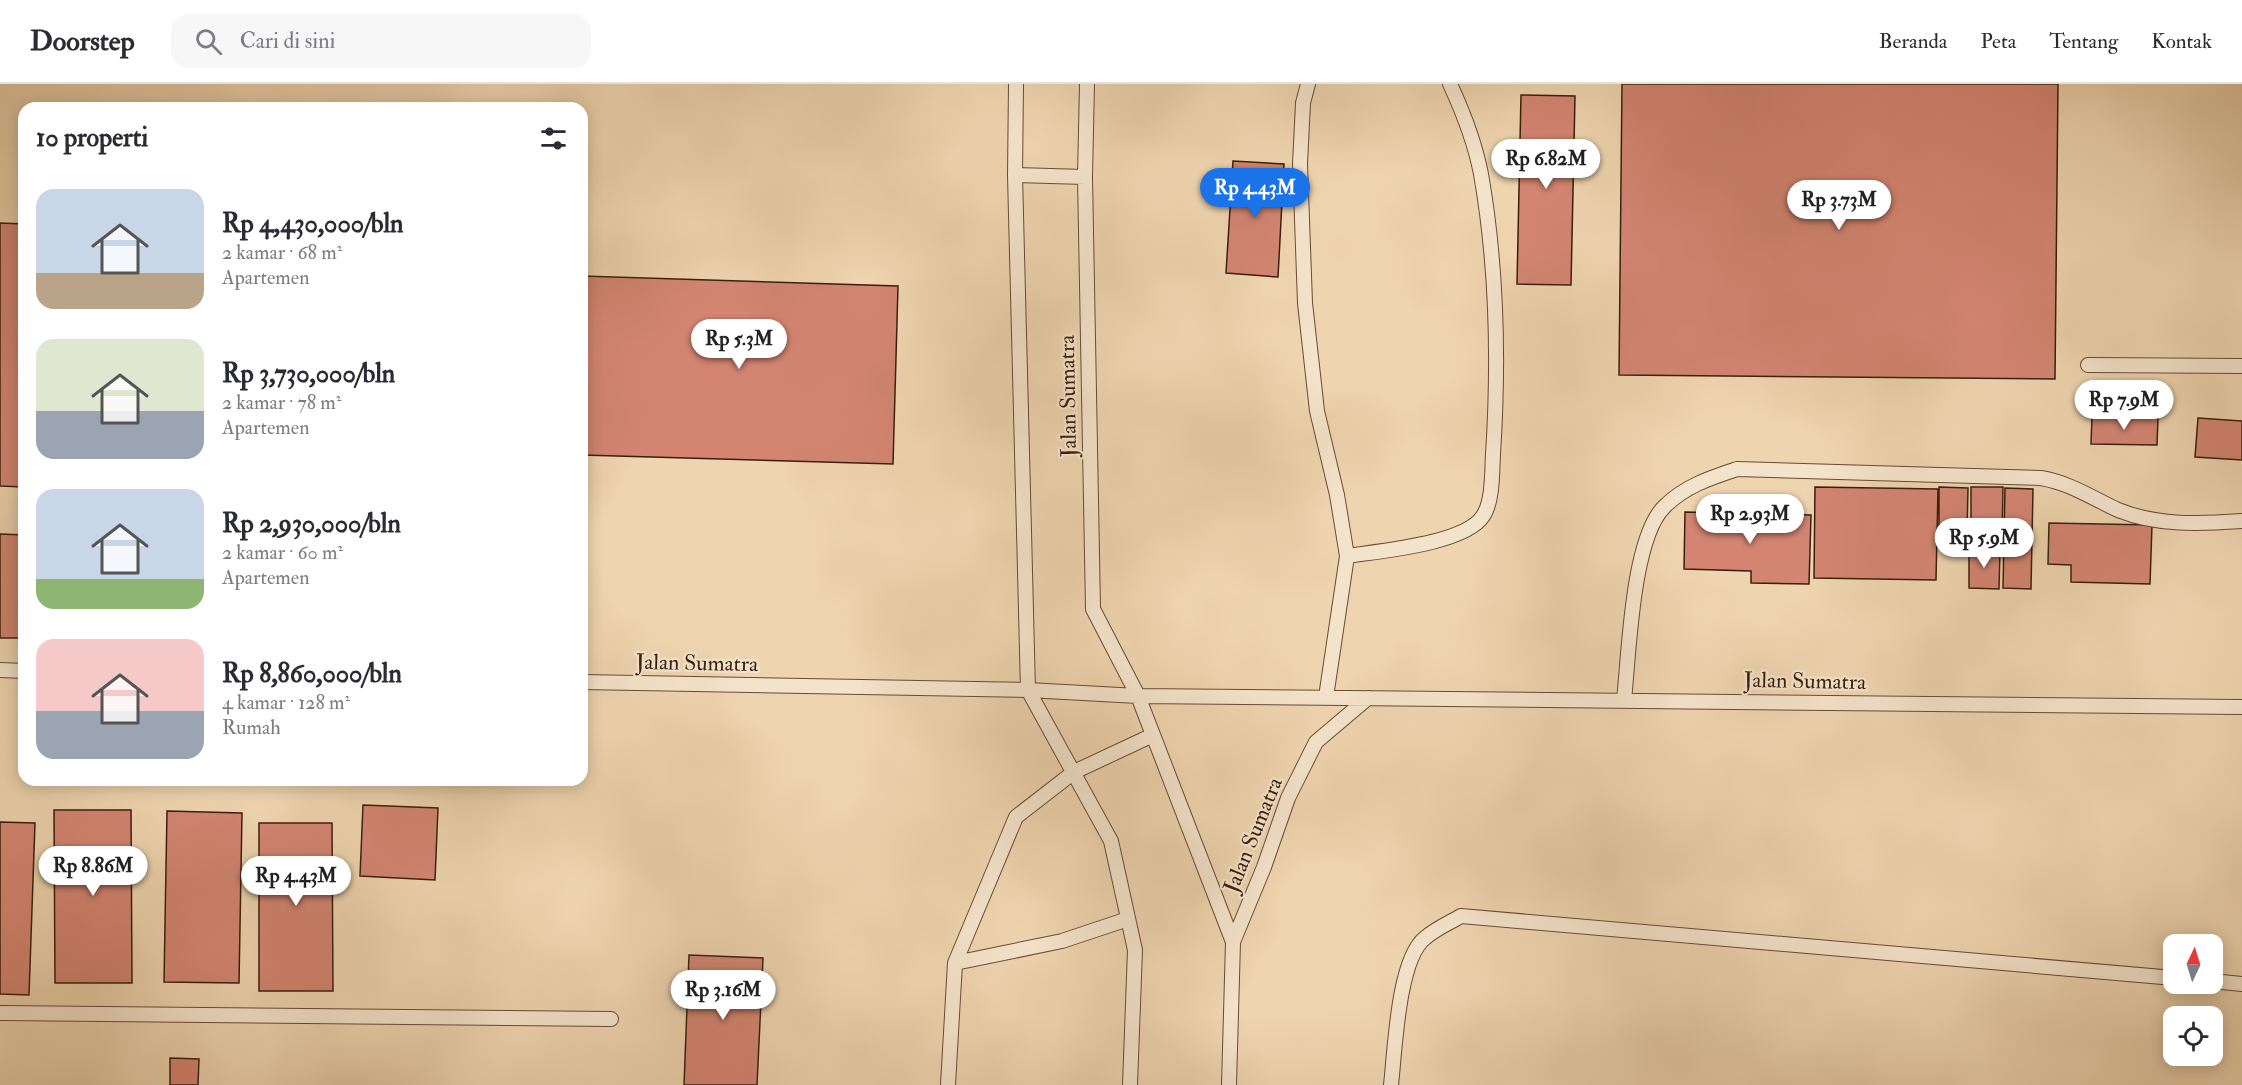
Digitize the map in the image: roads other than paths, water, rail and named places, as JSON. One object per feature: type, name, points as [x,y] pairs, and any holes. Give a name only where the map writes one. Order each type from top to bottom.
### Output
[{"type":"lane","name":"Jalan Sumatra","points":[[1016,84],[1015,175],[1028,690],[1111,841],[1135,950],[1130,1085]]},
{"type":"lane","name":"Jalan Sumatra","points":[[1087,84],[1085,177],[1093,609],[1138,696],[1233,942]]},
{"type":"lane","points":[[1308,84],[1303,103],[1300,164],[1305,303],[1317,411],[1337,495],[1347,556],[1326,697]]},
{"type":"lane","points":[[1347,556],[1425,544],[1472,528],[1484,515],[1492,486],[1498,384],[1492,258],[1480,172],[1464,115],[1450,84]]},
{"type":"lane","points":[[1015,175],[1085,177]]},
{"type":"lane","points":[[2088,365],[2242,366]]},
{"type":"lane","points":[[1624,700],[1638,571],[1647,536],[1663,508],[1698,482],[1737,469],[2041,478],[2058,481],[2119,510],[2146,518],[2172,523],[2202,524],[2242,521]]},
{"type":"lane","points":[[0,670],[18,671]]},
{"type":"lane","name":"Jalan Sumatra","points":[[588,682],[1028,690],[1138,696],[2242,707]]},
{"type":"lane","name":"Jalan Sumatra","points":[[1229,1085],[1233,942],[1288,798],[1316,742],[1368,698]]},
{"type":"lane","points":[[948,1085],[956,963],[1016,817],[1074,772],[1153,735]]},
{"type":"lane","points":[[1391,1085],[1401,1002],[1410,958],[1424,938],[1461,916],[2163,977]]},
{"type":"lane","points":[[956,963],[1062,941],[1128,919]]},
{"type":"lane","points":[[2223,982],[2242,984]]},
{"type":"lane","points":[[0,1013],[611,1019]]}]
